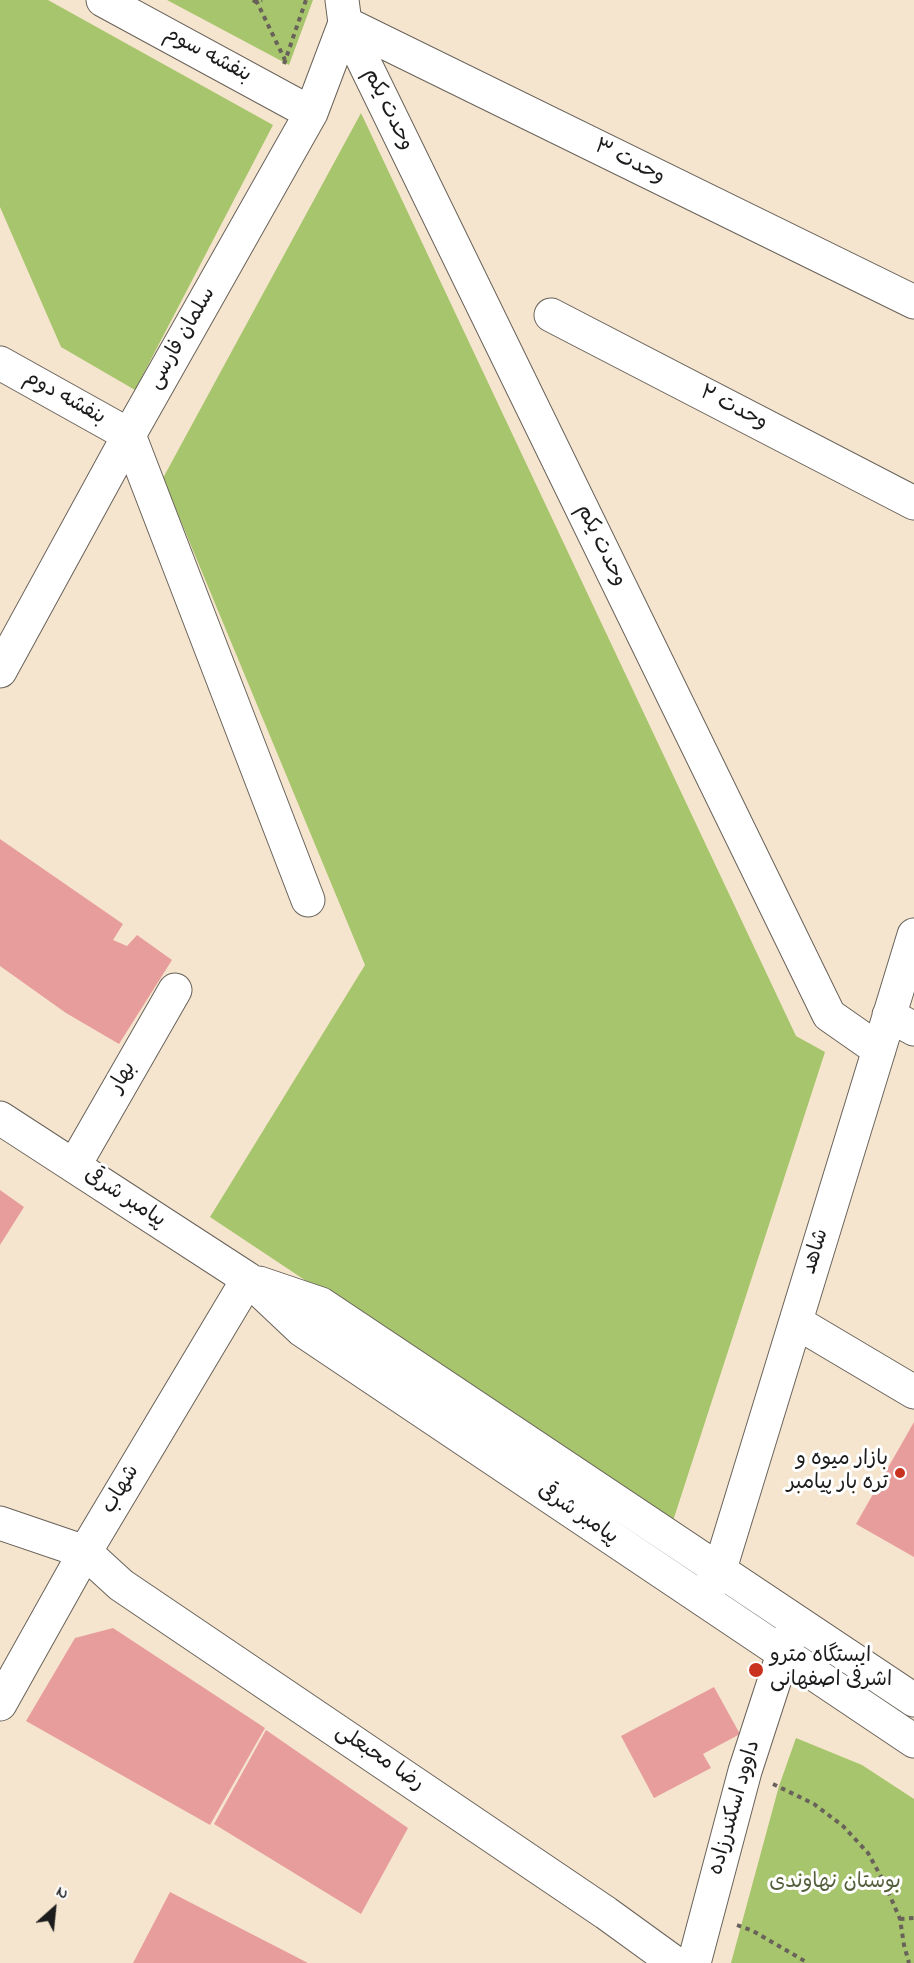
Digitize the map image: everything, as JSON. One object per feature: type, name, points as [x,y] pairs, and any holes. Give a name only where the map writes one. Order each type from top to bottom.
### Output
[{"type":"street","name":"بنفشه سوم","points":[[102,0],[311,113]]},
{"type":"street","name":"سلمان فارسی","points":[[0,671],[129,435],[311,113],[343,12]]},
{"type":"street","name":"وحدت ۳","points":[[343,12],[914,302]]},
{"type":"street","name":"وحدت یکم","points":[[343,12],[829,1015],[879,1050]]},
{"type":"street","name":"وحدت ۲","points":[[551,315],[914,503]]},
{"type":"street","name":"بنفشه دوم","points":[[0,363],[129,435]]},
{"type":"street","points":[[129,435],[308,900]]},
{"type":"street","name":"شاهد","points":[[703,1600],[720,1569],[879,1050],[902,1022],[914,935]]},
{"type":"street","name":"بهار","points":[[74,1166],[175,990]]},
{"type":"street","name":"پیامبر شرقی","points":[[0,1118],[248,1279],[302,1330],[914,1741]]},
{"type":"street","name":"پیامبر شرقی","points":[[248,1279],[321,1304],[914,1700]]},
{"type":"street","name":"شهاب","points":[[0,1704],[85,1552],[248,1279]]},
{"type":"street","points":[[795,1322],[914,1392]]},
{"type":"street","points":[[0,1523],[85,1552]]},
{"type":"street","name":"رضا محبعلی","points":[[85,1552],[121,1585],[606,1913],[675,1963]]},
{"type":"street","name":"داوود اسکندرزاده","points":[[694,1963],[745,1771],[783,1654],[797,1621]]},
{"type":"path","points":[[262,0],[255,1],[285,60],[306,0]]},
{"type":"path","points":[[745,1771],[814,1804],[843,1826],[868,1853],[900,1918],[909,1963]]},
{"type":"path","points":[[707,1913],[753,1931],[808,1963]]},
{"type":"path","points":[[900,1918],[914,1918]]},
{"type":"green space","points":[[0,0],[48,0],[273,125],[135,390],[61,347],[0,207]]},
{"type":"green space","points":[[167,0],[313,0],[289,65]]},
{"type":"green space","points":[[361,113],[796,1036],[825,1052],[672,1524],[210,1217],[365,965],[163,478]]},
{"type":"green space","name":"بوستان نهاوندی","points":[[796,1738],[862,1765],[914,1799],[914,1963],[731,1963],[779,1786]]},
{"type":"building","points":[[0,839],[123,924],[113,940],[127,946],[137,935],[172,960],[119,1044],[66,1013],[0,966]]},
{"type":"building","points":[[0,1190],[24,1207],[0,1245]]},
{"type":"building","name":"بازار میوه و تره بار پیامبر","points":[[914,1422],[914,1557],[856,1524]]},
{"type":"building","points":[[113,1628],[265,1728],[210,1825],[26,1721],[75,1638]]},
{"type":"building","points":[[714,1687],[740,1734],[703,1754],[711,1768],[654,1798],[621,1736]]},
{"type":"building","points":[[266,1730],[408,1828],[361,1914],[214,1824]]},
{"type":"building","points":[[170,1892],[308,1963],[133,1963]]},
{"type":"place","name":"بازار میوه و تره بار پیامبر","points":[[900,1473]]},
{"type":"place","name":"ایستگاه مترو اشرفی اصفهانی","points":[[756,1670]]}]
